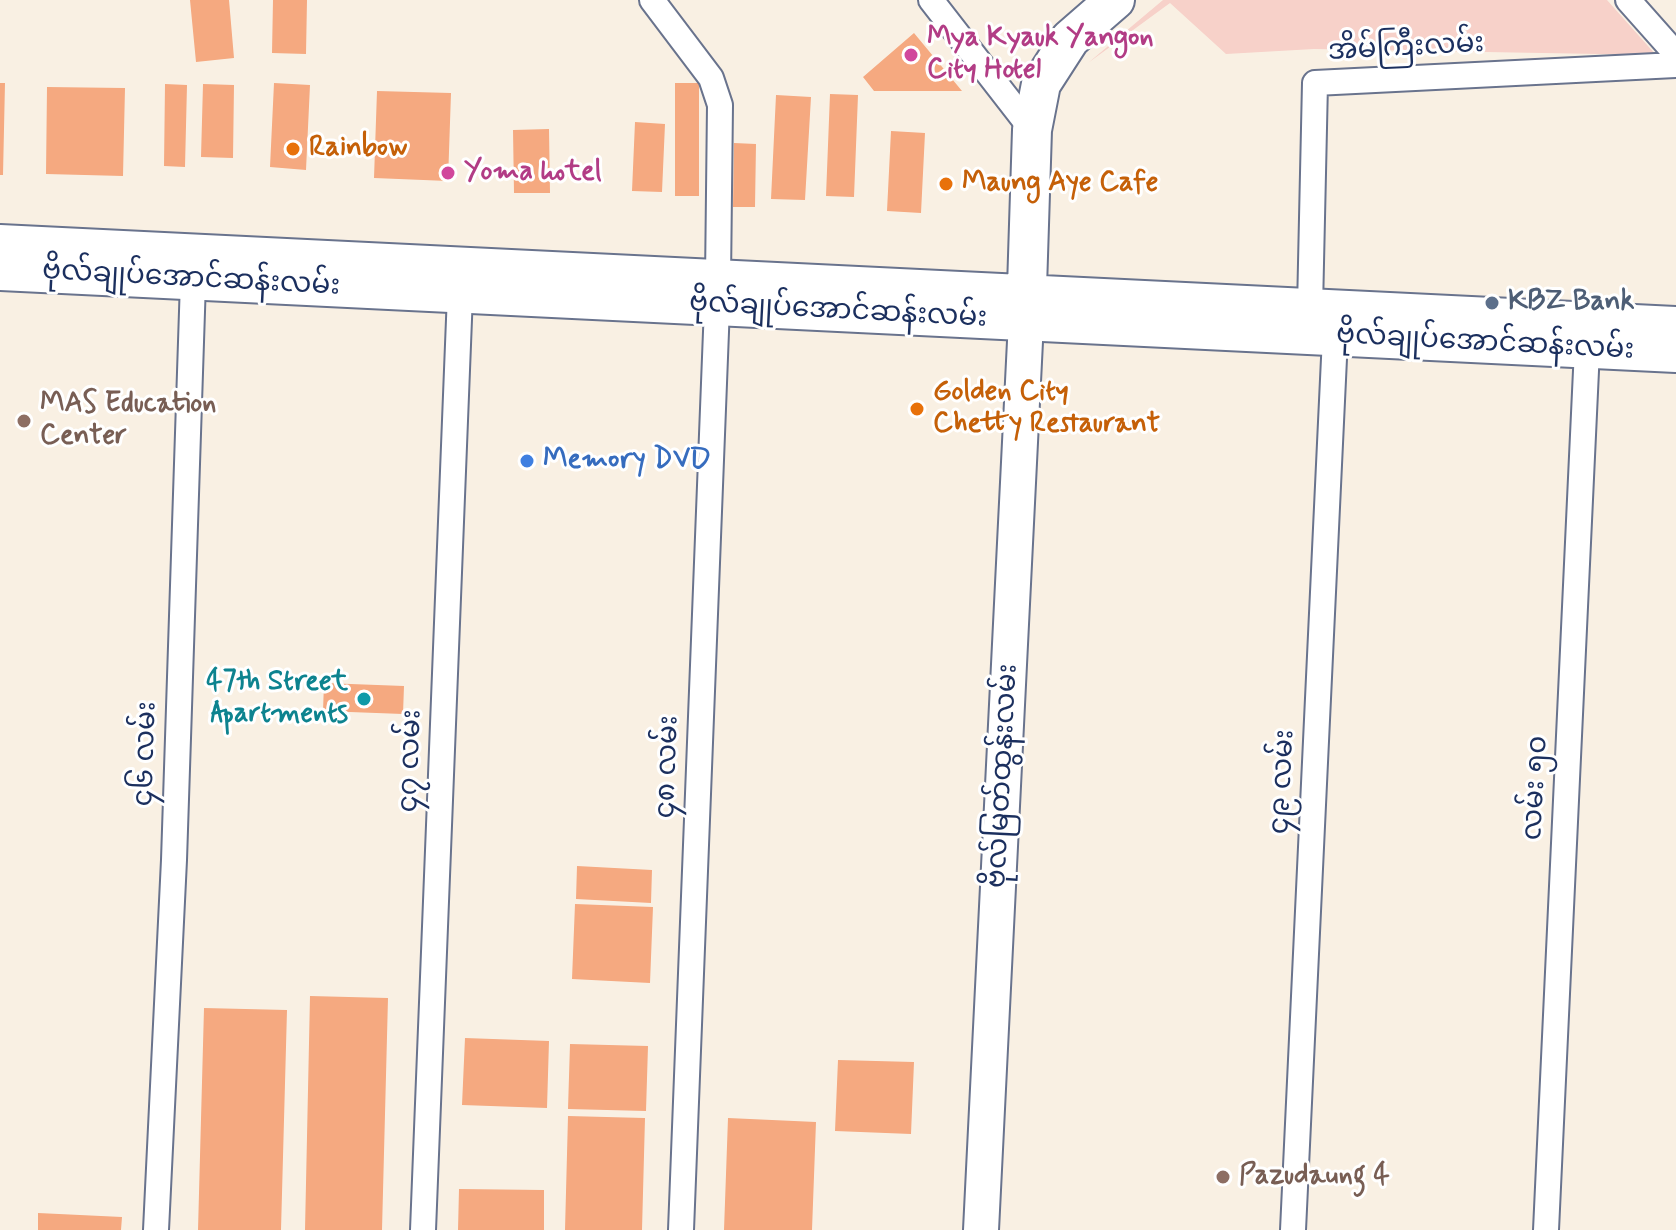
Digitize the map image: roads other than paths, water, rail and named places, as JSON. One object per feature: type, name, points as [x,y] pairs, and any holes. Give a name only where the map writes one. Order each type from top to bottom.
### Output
[{"type":"main road","points":[[1027,308],[1032,130],[1041,84],[1070,39],[1115,0]]},
{"type":"main road","name":"ဗိုလ်ချုပ်အောင်ဆန်းလမ်း","points":[[0,244],[717,293],[1027,308],[1335,337],[1676,353]]},
{"type":"main road","name":"ဗိုလ်ချုပ်အောင်ဆန်းလမ်း","points":[[0,271],[460,294],[717,293]]},
{"type":"main road","name":"ဗိုလ်ချုပ်အောင်ဆန်းလမ်း","points":[[1027,308],[1310,308],[1676,326]]},
{"type":"main road","name":"ဗိုလ်မြတ်ထွန်းလမ်း","points":[[981,1230],[1027,308]]},
{"type":"street","name":"၄၈ လမ်း","points":[[652,0],[711,78],[720,105],[717,293],[681,1230]]},
{"type":"street","points":[[931,0],[1032,130]]},
{"type":"street","points":[[1628,0],[1676,54]]},
{"type":"street","name":"အိမ်ကြီးလမ်း","points":[[1310,308],[1315,83],[1676,65]]},
{"type":"street","name":"၄၆ လမ်း","points":[[156,1230],[174,860],[193,281]]},
{"type":"street","name":"၄၇ လမ်း","points":[[423,1230],[460,294]]},
{"type":"street","name":"၄၉ လမ်း","points":[[1293,1230],[1335,337]]},
{"type":"street","name":"လမ်း ၅၀","points":[[1546,1230],[1587,349]]},
{"type":"place","name":"Mya Kyauk Yangon City Hotel","points":[[911,55]]},
{"type":"place","name":"Rainbow","points":[[293,149]]},
{"type":"place","name":"Yoma hotel","points":[[448,173]]},
{"type":"place","name":"Maung Aye Cafe","points":[[946,184]]},
{"type":"place","name":"KBZ Bank","points":[[1492,303]]},
{"type":"place","name":"Golden City Chetty Restaurant","points":[[917,409]]},
{"type":"place","name":"MAS Education Center","points":[[24,421]]},
{"type":"place","name":"Memory DVD","points":[[527,461]]},
{"type":"place","name":"47th Street Apartments","points":[[364,699]]},
{"type":"place","name":"Pazudaung 4","points":[[1223,1177]]}]
